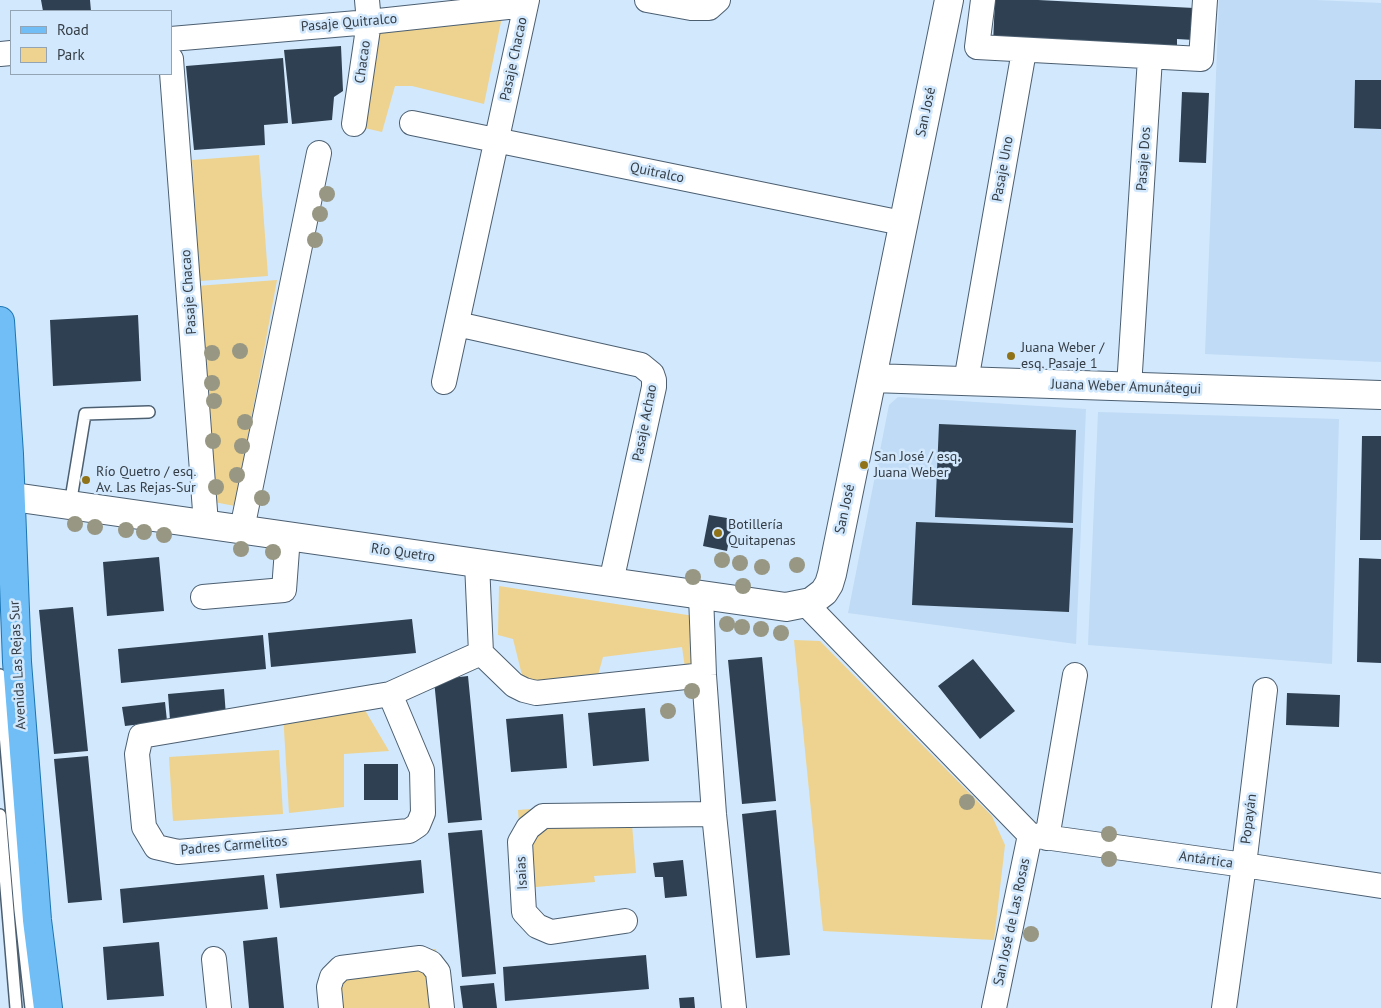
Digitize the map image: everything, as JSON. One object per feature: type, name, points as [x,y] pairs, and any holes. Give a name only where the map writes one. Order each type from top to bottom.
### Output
[{"type":"main road","name":"Avenida Las Rejas Sur","points":[[0,321],[9,454],[5,496],[37,920],[48,1008]]},
{"type":"street","points":[[647,0],[691,8],[709,8],[718,0]]},
{"type":"street","name":"San José","points":[[806,604],[816,599],[829,584],[949,0]]},
{"type":"street","points":[[983,0],[977,47],[1150,58],[1201,59],[1205,0]]},
{"type":"street","name":"Pasaje Quitralco","points":[[172,39],[368,11],[527,2]]},
{"type":"street","name":"Pasaje Chacao","points":[[444,382],[527,2]]},
{"type":"street","name":"Chacao","points":[[354,124],[368,11]]},
{"type":"street","name":"Pasaje Uno","points":[[966,381],[1024,51]]},
{"type":"street","name":"Pasaje Dos","points":[[1130,387],[1150,58]]},
{"type":"street","name":"Pasaje Chacao","points":[[172,72],[206,524]]},
{"type":"street","name":"Quitralco","points":[[412,123],[902,223]]},
{"type":"street","points":[[242,529],[319,153]]},
{"type":"street","name":"Pasaje Achao","points":[[457,324],[641,365],[652,374],[654,387],[611,582]]},
{"type":"street","name":"Juana Weber Amunátegui","points":[[872,378],[1381,395]]},
{"type":"street","name":"Río Quetro","points":[[5,496],[786,607],[806,604]]},
{"type":"street","points":[[203,597],[284,590],[288,536]]},
{"type":"street","points":[[477,563],[481,653],[514,685],[524,690],[536,693],[704,675]]},
{"type":"street","points":[[701,595],[704,675],[714,814],[734,1008]]},
{"type":"street","points":[[806,604],[1038,836]]},
{"type":"street","name":"Padres Carmelitos","points":[[390,694],[422,770],[423,814],[418,825],[409,831],[178,852],[156,847],[144,827],[137,754],[141,736],[390,694],[481,653]]},
{"type":"street","name":"San José de Las Rosas","points":[[994,1008],[1038,836],[1075,675]]},
{"type":"street","name":"Popayán","points":[[1224,1008],[1244,865],[1264,690]]},
{"type":"street","name":"Isaias","points":[[625,921],[551,932],[537,926],[524,912],[520,842],[528,828],[543,816],[714,814]]},
{"type":"street","name":"Antártica","points":[[1038,836],[1381,886]]},
{"type":"street","points":[[331,1008],[329,987],[332,977],[341,968],[420,958],[431,963],[438,972],[442,1008]]},
{"type":"street","points":[[214,959],[219,1008]]},
{"type":"lane","points":[[70,505],[85,414],[148,412]]},
{"type":"lane","points":[[0,675],[20,910],[31,1008]]},
{"type":"lane","points":[[0,815],[16,1008]]},
{"type":"shaded area","points":[[1219,0],[1316,0],[1381,3],[1381,362],[1205,354]]},
{"type":"shaded area","points":[[898,397],[1086,409],[1076,644],[848,613],[889,405]]},
{"type":"shaded area","points":[[1098,412],[1339,419],[1332,664],[1088,645]]},
{"type":"green space","points":[[503,12],[484,104],[412,86],[395,86],[382,132],[356,126],[363,28]]},
{"type":"green space","points":[[259,155],[268,276],[200,281],[192,160]]},
{"type":"green space","points":[[277,280],[235,506],[198,499],[183,287]]},
{"type":"green space","points":[[499,586],[694,616],[693,664],[685,668],[682,647],[603,657],[598,675],[531,684],[523,679],[513,639],[498,635]]},
{"type":"green space","points":[[794,640],[820,641],[992,816],[1005,845],[994,940],[823,931]]},
{"type":"green space","points":[[359,700],[389,751],[344,754],[344,807],[289,813],[283,713]]},
{"type":"green space","points":[[279,750],[283,814],[173,821],[169,757]]},
{"type":"green space","points":[[594,804],[596,827],[632,824],[636,873],[594,876],[595,882],[524,888],[518,810]]},
{"type":"green space","points":[[436,949],[440,1008],[343,1008],[339,959]]},
{"type":"building","points":[[41,0],[90,0],[91,10],[43,10]]},
{"type":"building","points":[[995,0],[1038,0],[1194,8],[1194,40],[1177,39],[1177,49],[993,43]]},
{"type":"building","points":[[341,46],[343,91],[334,97],[332,120],[292,124],[284,50]]},
{"type":"building","points":[[283,58],[288,123],[264,125],[265,145],[194,150],[186,66]]},
{"type":"building","points":[[1355,80],[1381,80],[1381,129],[1354,128]]},
{"type":"building","points":[[1182,92],[1209,93],[1206,163],[1179,162]]},
{"type":"building","points":[[138,315],[141,381],[53,386],[50,320]]},
{"type":"building","points":[[939,424],[1076,430],[1073,523],[935,517]]},
{"type":"building","points":[[1362,436],[1381,436],[1381,540],[1360,540]]},
{"type":"building","name":"Botillería Quitapenas","points":[[709,515],[733,519],[727,551],[703,546]]},
{"type":"building","points":[[916,522],[1073,528],[1069,612],[912,605]]},
{"type":"building","points":[[159,557],[164,611],[107,616],[103,562]]},
{"type":"building","points":[[1359,558],[1381,559],[1381,663],[1357,662]]},
{"type":"building","points":[[73,607],[88,751],[54,754],[39,610]]},
{"type":"building","points":[[412,619],[416,653],[271,667],[268,633]]},
{"type":"building","points":[[263,635],[266,669],[121,683],[118,649]]},
{"type":"building","points":[[762,657],[776,801],[742,804],[728,660]]},
{"type":"building","points":[[973,659],[1015,711],[980,739],[938,686]]},
{"type":"building","points":[[468,676],[482,820],[448,823],[434,680]]},
{"type":"building","points":[[224,689],[226,716],[170,720],[168,694]]},
{"type":"building","points":[[1287,693],[1340,695],[1339,727],[1286,725]]},
{"type":"building","points":[[165,702],[167,721],[125,726],[122,707]]},
{"type":"building","points":[[645,708],[649,761],[593,766],[588,713]]},
{"type":"building","points":[[563,714],[567,768],[511,772],[506,719]]},
{"type":"building","points":[[88,756],[102,900],[68,903],[54,759]]},
{"type":"building","points":[[364,764],[398,764],[398,800],[364,800]]},
{"type":"building","points":[[776,810],[790,955],[756,958],[742,814]]},
{"type":"building","points":[[482,830],[496,974],[462,977],[448,833]]},
{"type":"building","points":[[421,860],[424,893],[280,908],[276,874]]},
{"type":"building","points":[[683,860],[687,896],[665,898],[663,877],[655,877],[653,863]]},
{"type":"building","points":[[264,875],[268,909],[123,923],[120,889]]},
{"type":"building","points":[[277,937],[284,1008],[249,1008],[243,941]]},
{"type":"building","points":[[159,942],[164,996],[107,1000],[103,947]]},
{"type":"building","points":[[646,955],[649,989],[505,1001],[503,967]]},
{"type":"building","points":[[494,983],[497,1008],[463,1008],[460,986]]},
{"type":"building","points":[[694,997],[695,1008],[680,1008],[679,998]]},
{"type":"place","name":"Juana Weber / esq. Pasaje 1","points":[[1011,356]]},
{"type":"place","name":"San José / esq. Juana Weber","points":[[864,465]]},
{"type":"place","name":"Río Quetro / esq. Av. Las Rejas-Sur","points":[[86,480]]},
{"type":"place","name":"Botillería Quitapenas","points":[[718,533]]}]
